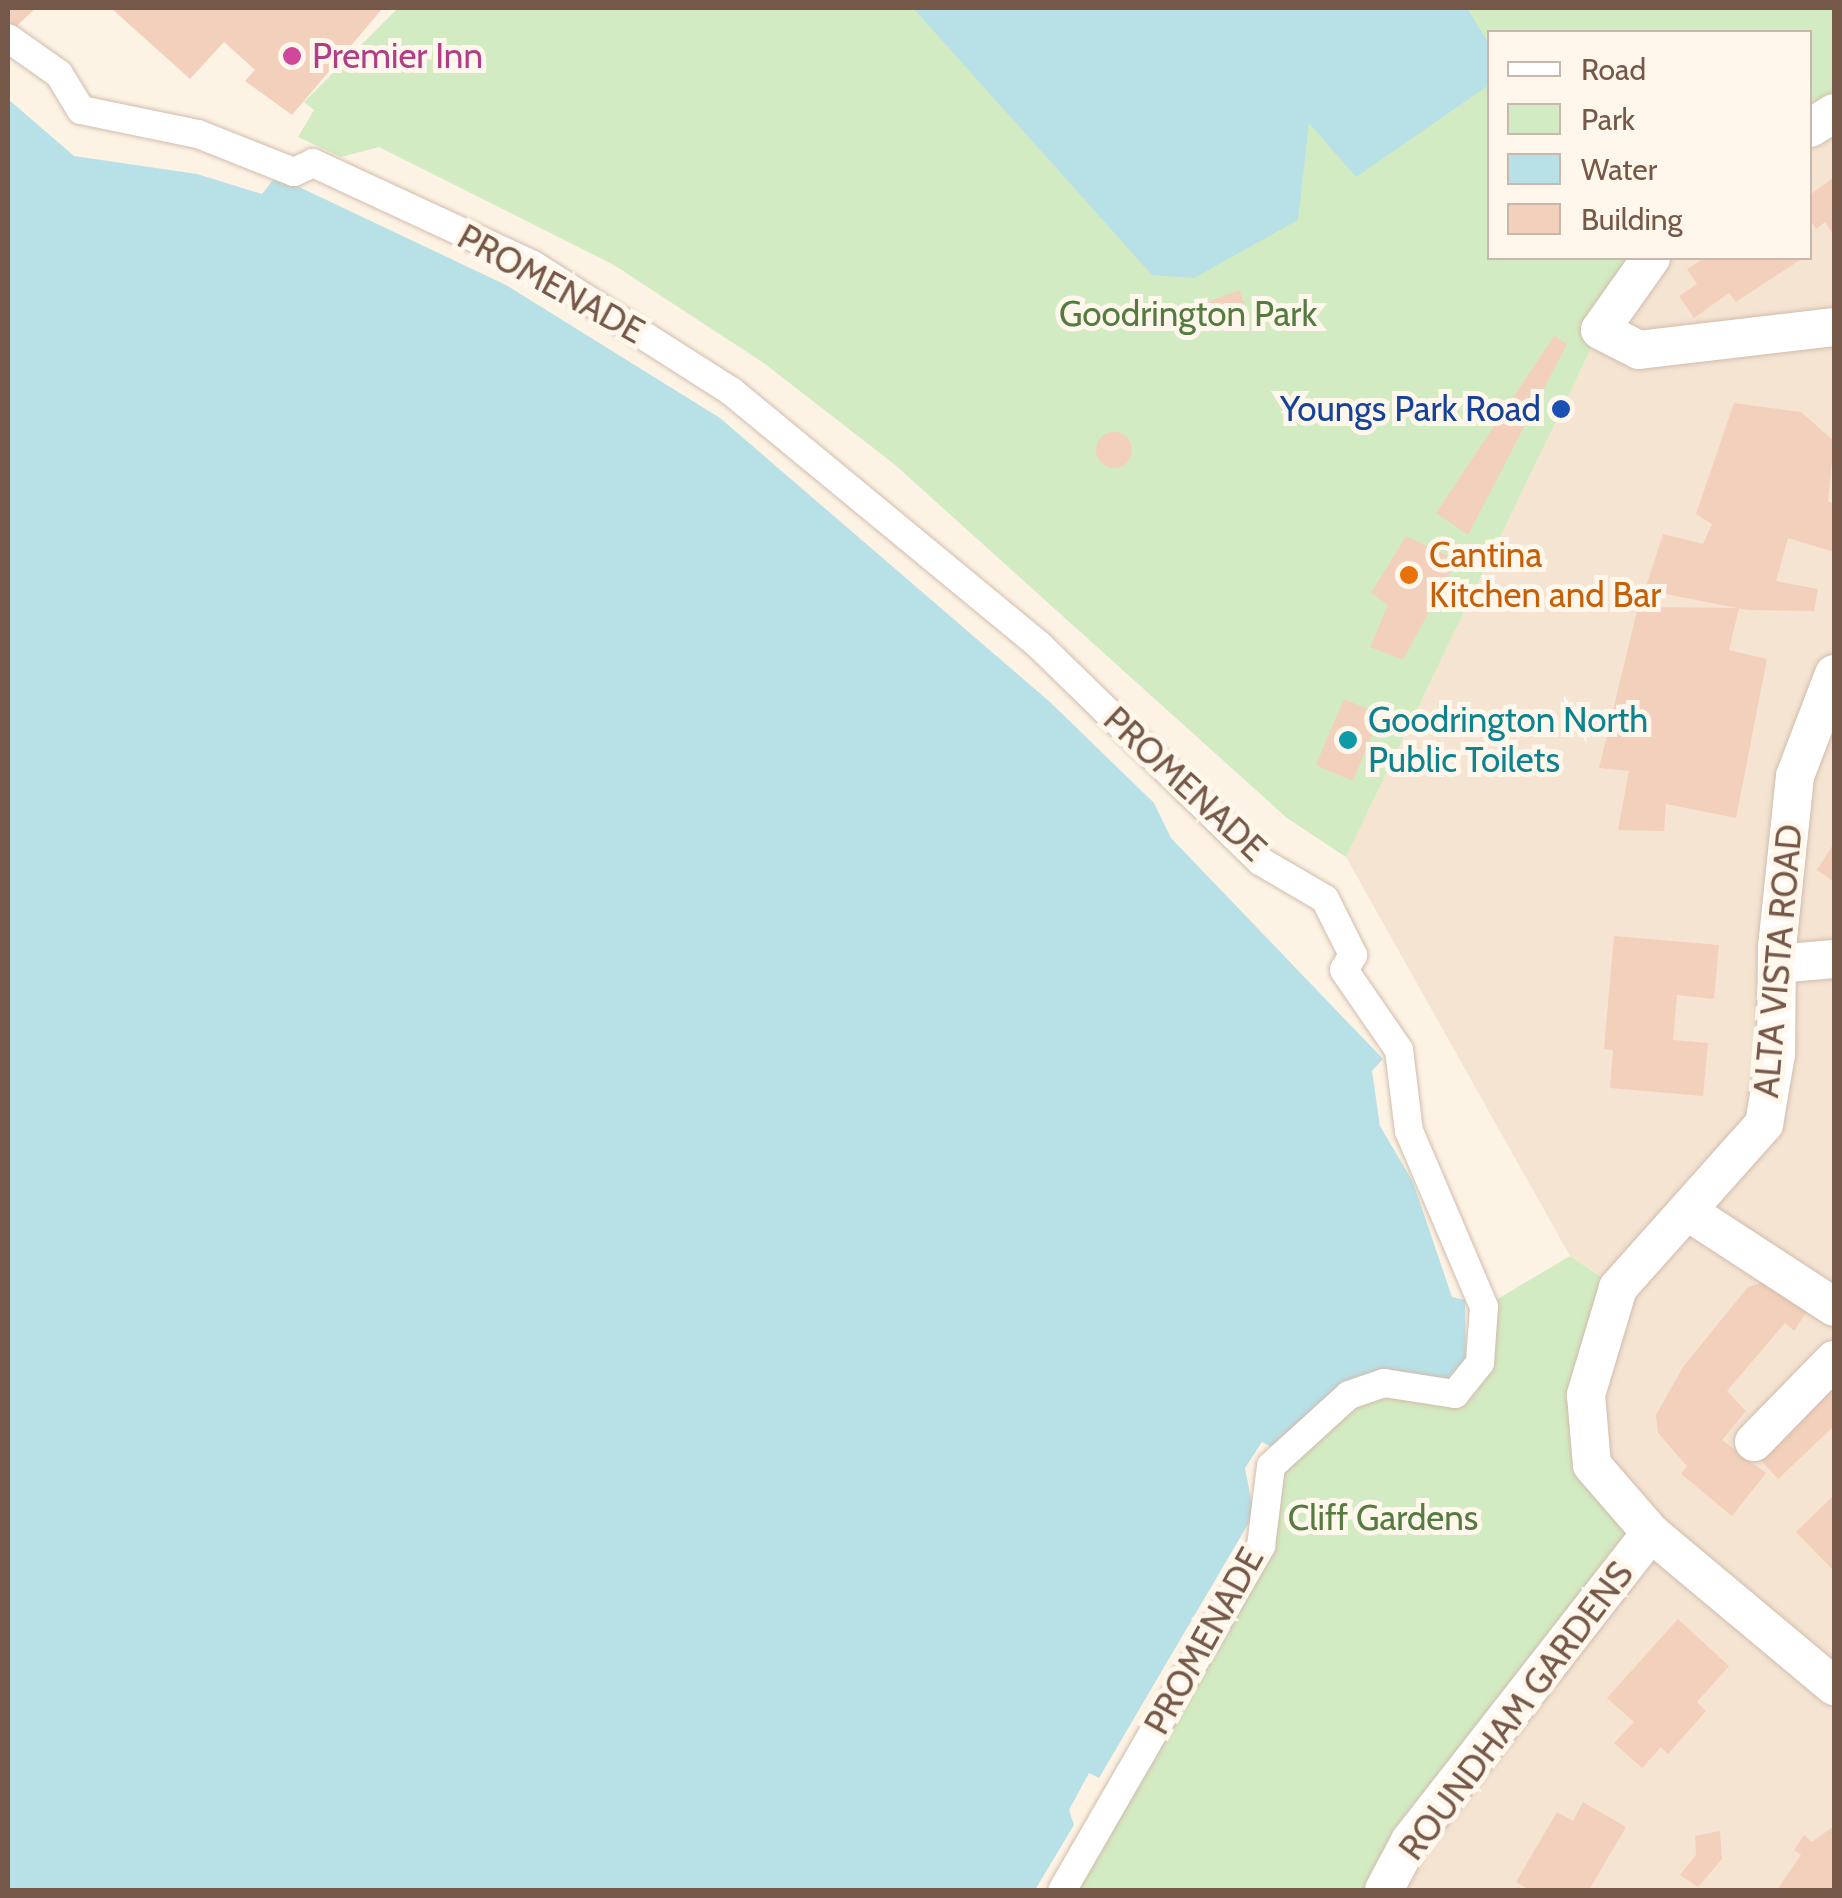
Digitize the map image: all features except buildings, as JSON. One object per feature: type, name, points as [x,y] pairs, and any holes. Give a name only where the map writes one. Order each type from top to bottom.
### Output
[{"type":"street","name":"PROMENADE","points":[[8,38],[59,74],[81,110],[198,134],[294,172],[313,163],[532,265],[731,391],[1040,646],[1260,861],[1325,898],[1353,954],[1344,970],[1399,1050],[1409,1132],[1484,1307],[1480,1362],[1455,1394],[1384,1383],[1349,1395],[1271,1466],[1261,1546],[1062,1890]]},
{"type":"street","points":[[1812,127],[1834,113]]},
{"type":"street","points":[[1650,260],[1600,330],[1640,350],[1834,327]]},
{"type":"street","name":"ALTA VISTA ROAD","points":[[1834,674],[1794,776],[1777,964],[1776,1054],[1764,1124],[1690,1213],[1618,1288],[1586,1394],[1592,1466],[1651,1533],[1834,1686]]},
{"type":"street","points":[[1777,964],[1834,960]]},
{"type":"street","points":[[1690,1213],[1834,1307]]},
{"type":"street","points":[[1754,1442],[1834,1360]]},
{"type":"street","name":"ROUNDHAM GARDENS","points":[[1384,1890],[1410,1841],[1651,1533]]},
{"type":"shaded area","points":[[1834,113],[1834,1890],[1384,1890],[1592,1465],[1618,1287],[1570,1256],[1346,857],[1600,330],[1650,260],[1812,260],[1812,127]]},
{"type":"green space","name":"Goodrington Park","points":[[398,8],[1834,8],[1834,113],[1812,127],[1812,30],[1487,30],[1487,260],[1650,260],[1600,330],[1346,857],[1287,818],[894,464],[765,364],[614,265],[379,147],[341,157],[298,137],[314,110],[304,102]]},
{"type":"green space","name":"Cliff Gardens","points":[[1570,1256],[1618,1288],[1592,1465],[1651,1533],[1384,1890],[1062,1890],[1261,1546],[1262,1491],[1349,1395],[1455,1394],[1484,1307]]},
{"type":"water","points":[[913,8],[1467,8],[1487,41],[1487,86],[1356,177],[1309,123],[1298,220],[1194,278],[1152,275]]},
{"type":"water","points":[[8,99],[74,156],[197,174],[262,194],[276,176],[506,285],[720,418],[1050,702],[1154,803],[1171,838],[1383,1059],[1372,1071],[1380,1126],[1413,1182],[1452,1297],[1465,1300],[1466,1360],[1448,1385],[1349,1382],[1274,1448],[1262,1442],[1245,1468],[1254,1514],[1099,1778],[1089,1773],[1069,1810],[1074,1825],[1035,1890],[8,1890]]},
{"type":"place","name":"Premier Inn","points":[[292,56]]},
{"type":"place","name":"Youngs Park Road","points":[[1561,409]]},
{"type":"place","name":"Cantina Kitchen and Bar","points":[[1409,575]]},
{"type":"place","name":"Goodrington North Public Toilets","points":[[1348,740]]}]
